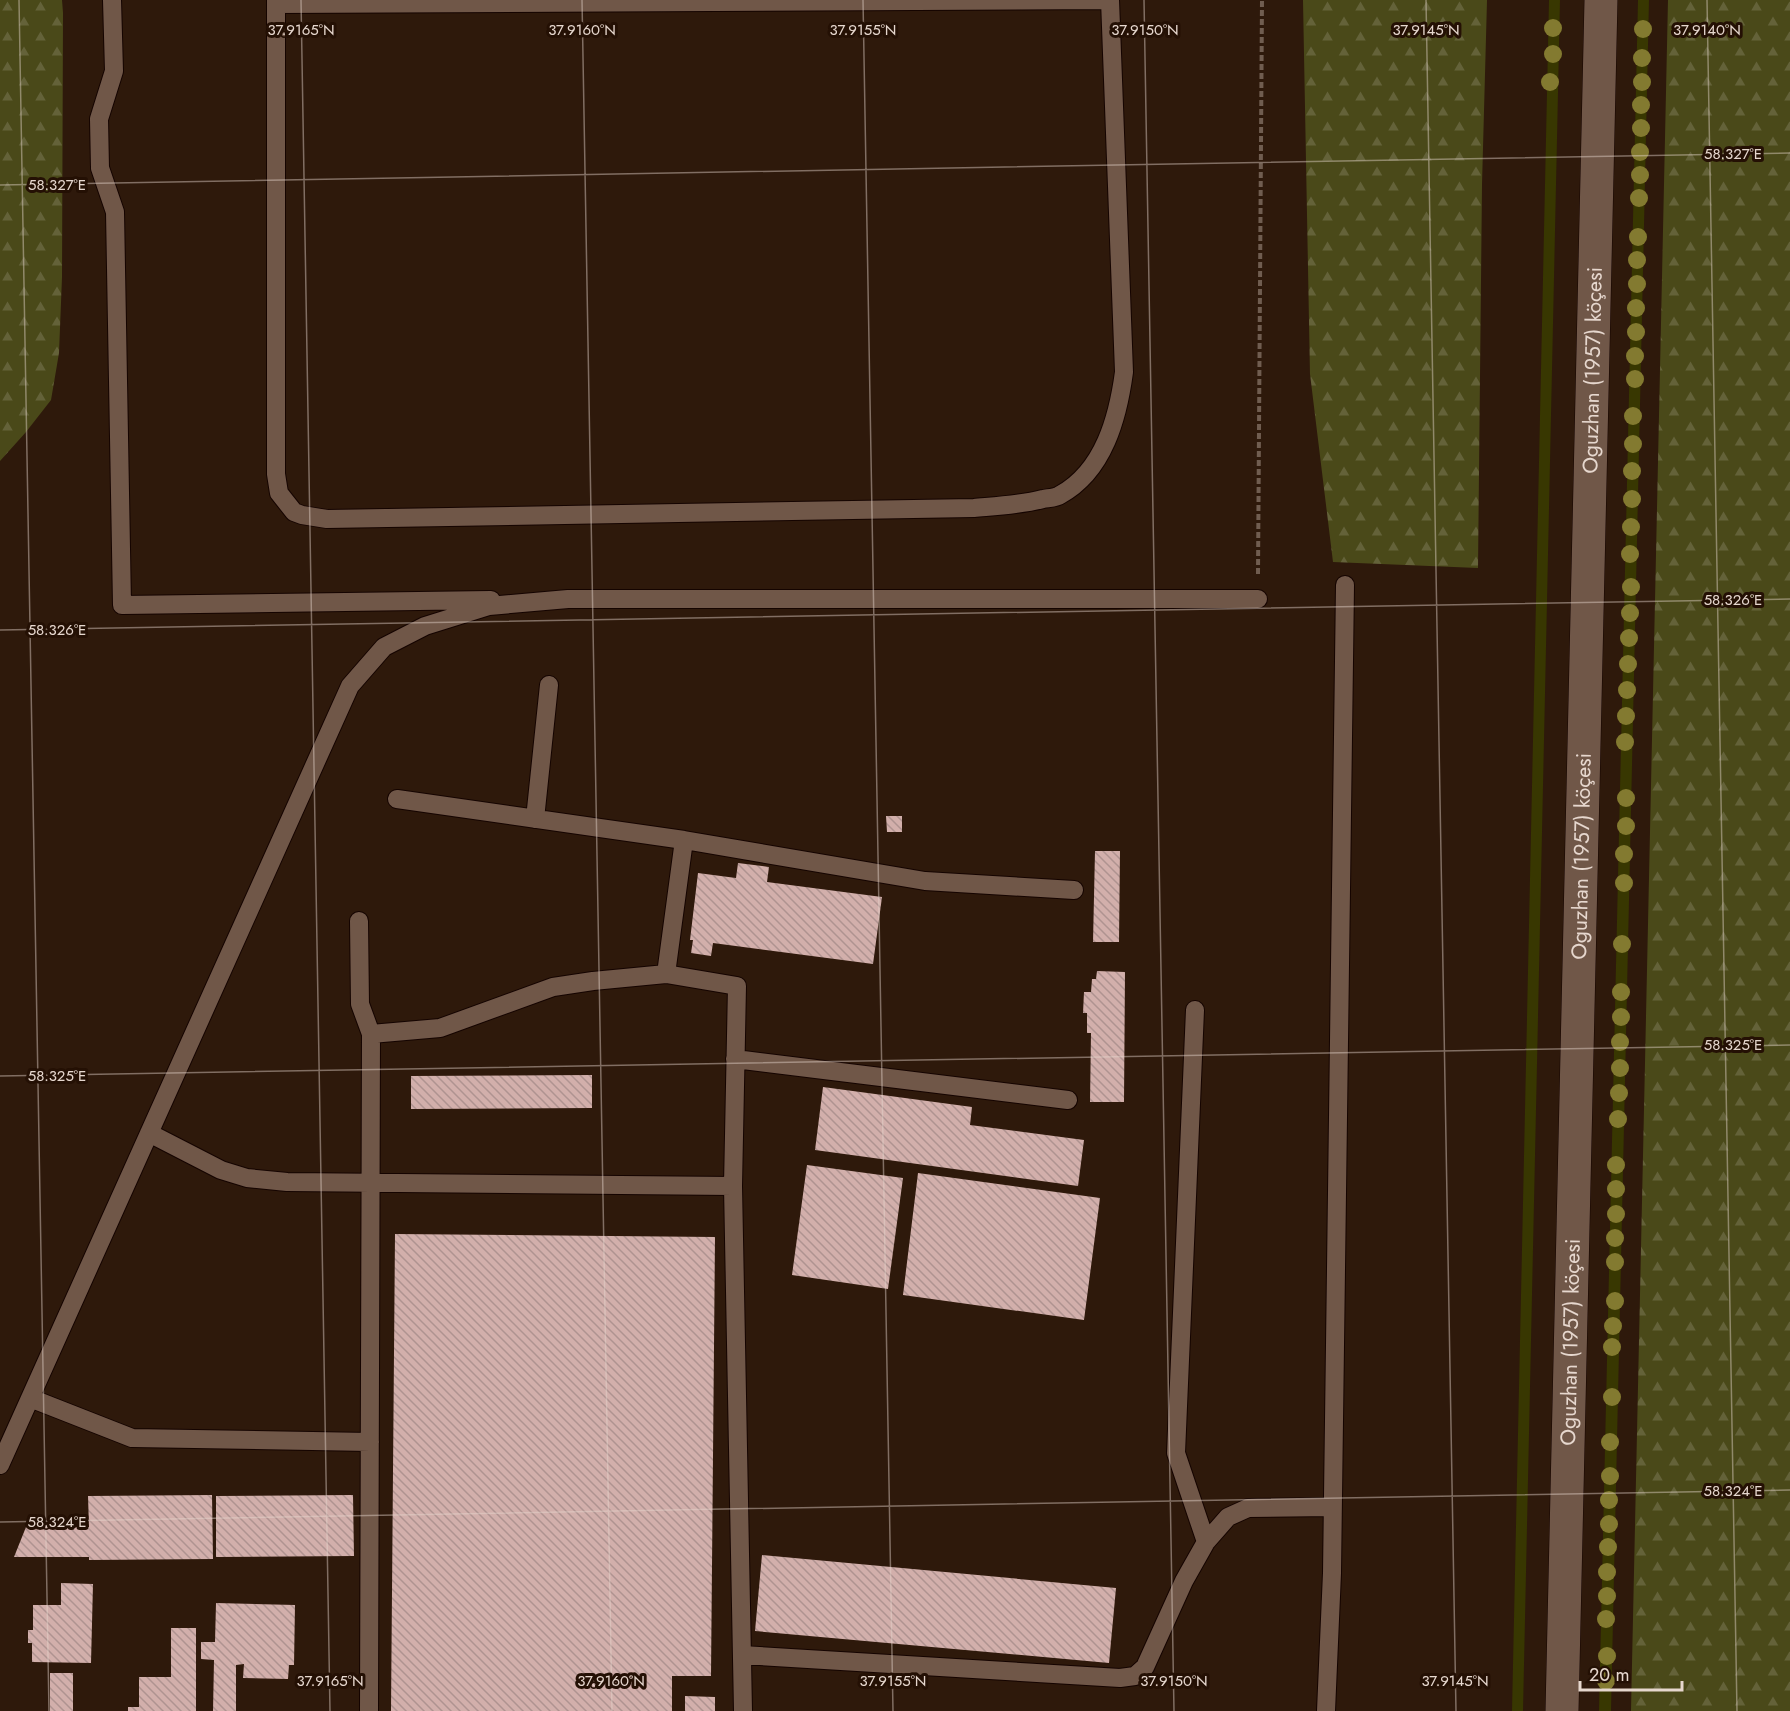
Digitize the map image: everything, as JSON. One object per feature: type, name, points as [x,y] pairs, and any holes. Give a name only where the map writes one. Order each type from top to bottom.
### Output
[{"type":"main road","name":"Oguzhan (1957) köçesi","points":[[1563,1711],[1601,0]]},
{"type":"lane","points":[[112,0],[114,71],[99,119],[99,129],[100,168],[115,212],[122,605],[568,599],[1258,599]]},
{"type":"lane","points":[[1110,0],[1124,372],[1120,403],[1103,449],[1082,477],[1060,496],[1018,505],[974,508],[327,519],[294,512],[279,493],[276,474],[276,2],[1110,0]]},
{"type":"lane","points":[[1326,1711],[1332,1573],[1345,585]]},
{"type":"lane","points":[[0,1465],[350,686],[384,647],[425,626],[489,606],[568,599]]},
{"type":"lane","points":[[535,819],[549,685]]},
{"type":"lane","points":[[397,800],[684,840],[925,881],[1074,890]]},
{"type":"lane","points":[[666,974],[684,840]]},
{"type":"lane","points":[[359,921],[360,1004],[371,1034],[369,1711]]},
{"type":"lane","points":[[371,1034],[440,1028],[553,987],[593,981],[666,974],[737,986],[733,1186],[743,1711]]},
{"type":"lane","points":[[1195,1010],[1176,1453],[1206,1542]]},
{"type":"lane","points":[[735,1059],[1068,1100]]},
{"type":"lane","points":[[149,1133],[221,1170],[248,1178],[288,1182],[733,1186]]},
{"type":"lane","points":[[30,1398],[132,1438],[370,1442]]},
{"type":"lane","points":[[742,1655],[1108,1677],[1135,1676],[1145,1667],[1184,1581],[1206,1542],[1228,1517],[1248,1508],[1332,1507]]},
{"type":"path","points":[[1258,599],[1262,0]]},
{"type":"shaded area","points":[[1549,0],[1560,0],[1523,1711],[1512,1711]]},
{"type":"shaded area","points":[[1638,0],[1649,0],[1611,1711],[1599,1711]]},
{"type":"green space","points":[[0,0],[62,0],[63,13],[62,277],[59,353],[51,400],[0,461]]},
{"type":"green space","points":[[1303,0],[1487,0],[1482,184],[1478,568],[1333,562],[1310,374]]},
{"type":"green space","points":[[1668,0],[1790,0],[1790,1711],[1631,1711]]},
{"type":"building","points":[[886,816],[902,816],[902,832],[887,832]]},
{"type":"building","points":[[1095,851],[1120,851],[1119,942],[1093,942]]},
{"type":"building","points":[[738,863],[769,867],[767,882],[882,897],[873,964],[713,943],[711,956],[691,953],[693,940],[690,940],[698,873],[736,878]]},
{"type":"building","points":[[1097,971],[1125,972],[1124,1102],[1090,1102],[1091,1033],[1087,1033],[1087,1013],[1083,1013],[1084,992],[1091,992],[1092,979],[1096,979]]},
{"type":"building","points":[[592,1075],[592,1108],[411,1109],[411,1076]]},
{"type":"building","points":[[823,1087],[972,1107],[970,1125],[1084,1140],[1078,1186],[815,1150]]},
{"type":"building","points":[[807,1165],[903,1178],[888,1289],[792,1275]]},
{"type":"building","points":[[918,1173],[1100,1198],[1084,1320],[903,1295]]},
{"type":"building","points":[[395,1234],[715,1237],[711,1676],[672,1676],[672,1711],[391,1711]]},
{"type":"building","points":[[212,1495],[213,1559],[89,1560],[89,1557],[14,1557],[26,1527],[89,1527],[88,1496]]},
{"type":"building","points":[[353,1495],[354,1556],[216,1557],[216,1496]]},
{"type":"building","points":[[762,1555],[1116,1588],[1109,1663],[755,1631]]},
{"type":"building","points":[[61,1583],[93,1584],[91,1663],[32,1662],[32,1643],[28,1643],[28,1630],[33,1630],[33,1605],[61,1605]]},
{"type":"building","points":[[216,1603],[295,1605],[294,1665],[289,1665],[288,1679],[243,1678],[244,1664],[236,1665],[236,1711],[213,1711],[214,1660],[201,1659],[201,1642],[215,1642]]},
{"type":"building","points":[[171,1628],[196,1628],[196,1711],[128,1711],[128,1707],[139,1707],[139,1677],[171,1677]]},
{"type":"building","points":[[50,1673],[73,1673],[73,1711],[50,1711]]},
{"type":"building","points":[[685,1696],[715,1697],[715,1711],[685,1711]]}]
